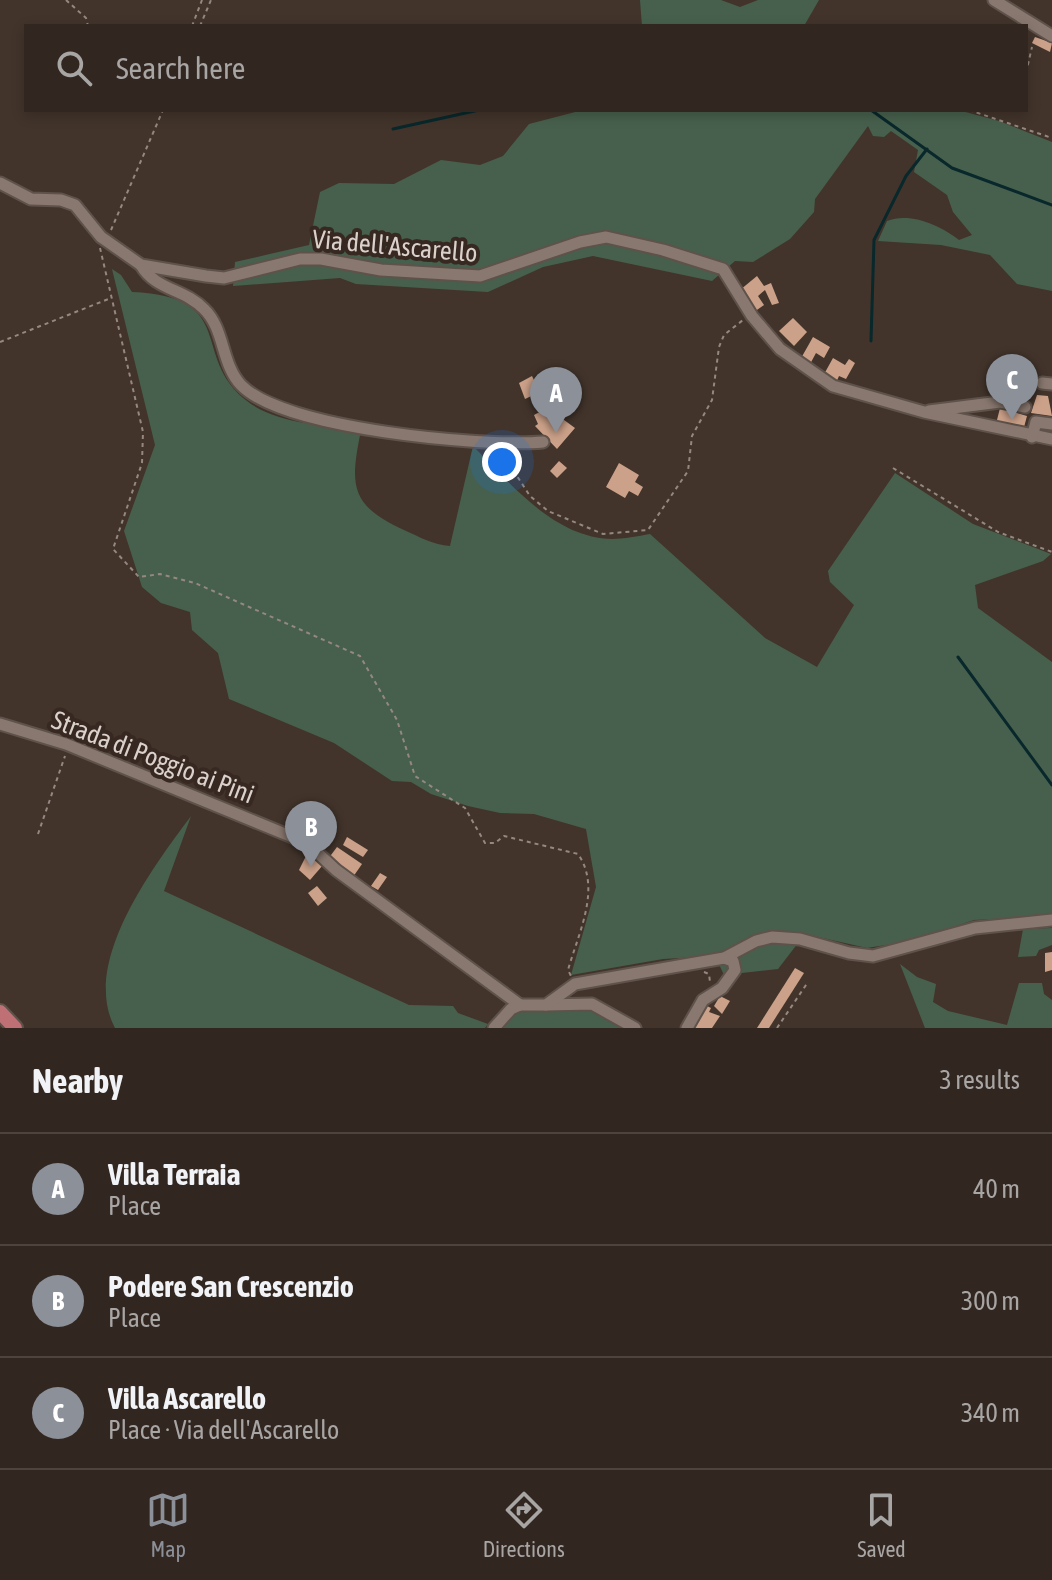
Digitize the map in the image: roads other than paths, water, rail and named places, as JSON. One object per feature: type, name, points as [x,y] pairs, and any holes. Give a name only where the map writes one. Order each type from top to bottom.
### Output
[{"type":"main road","points":[[0,1012],[15,1028]]},
{"type":"street","points":[[994,0],[1052,36]]},
{"type":"street","name":"Via dell'Ascarello","points":[[0,183],[31,199],[61,200],[75,205],[105,240],[141,265],[224,278],[300,259],[321,259],[381,270],[480,276],[580,242],[606,237],[663,250],[723,269],[752,316],[794,362],[833,386],[924,412],[1052,439]]},
{"type":"street","points":[[141,265],[149,279],[192,299],[206,310],[234,377],[253,395],[273,407],[313,419],[465,439],[543,442]]},
{"type":"street","points":[[924,412],[1000,402],[1025,407]]},
{"type":"street","points":[[1032,437],[1036,422],[1052,424]]},
{"type":"street","name":"Strada di Poggio ai Pini","points":[[0,724],[63,743],[307,843],[344,876],[520,1005]]},
{"type":"street","points":[[546,1005],[575,984],[724,958],[772,937],[800,939],[849,953],[873,956],[975,928],[1052,920]]},
{"type":"street","points":[[687,1028],[703,1000],[712,996],[735,970],[733,961],[724,958]]},
{"type":"street","points":[[494,1028],[511,1009],[520,1005],[592,1004],[635,1028]]},
{"type":"waterway","points":[[393,129],[470,112]]},
{"type":"waterway","points":[[874,112],[952,168],[1052,205]]},
{"type":"waterway","points":[[871,341],[874,240],[906,176],[927,149]]},
{"type":"waterway","points":[[958,657],[1052,785]]},
{"type":"place","name":"Villa Ascarello","points":[[1012,420]]},
{"type":"place","name":"Villa Terraia","points":[[556,433]]},
{"type":"place","name":"Podere San Crescenzio","points":[[311,867]]}]
